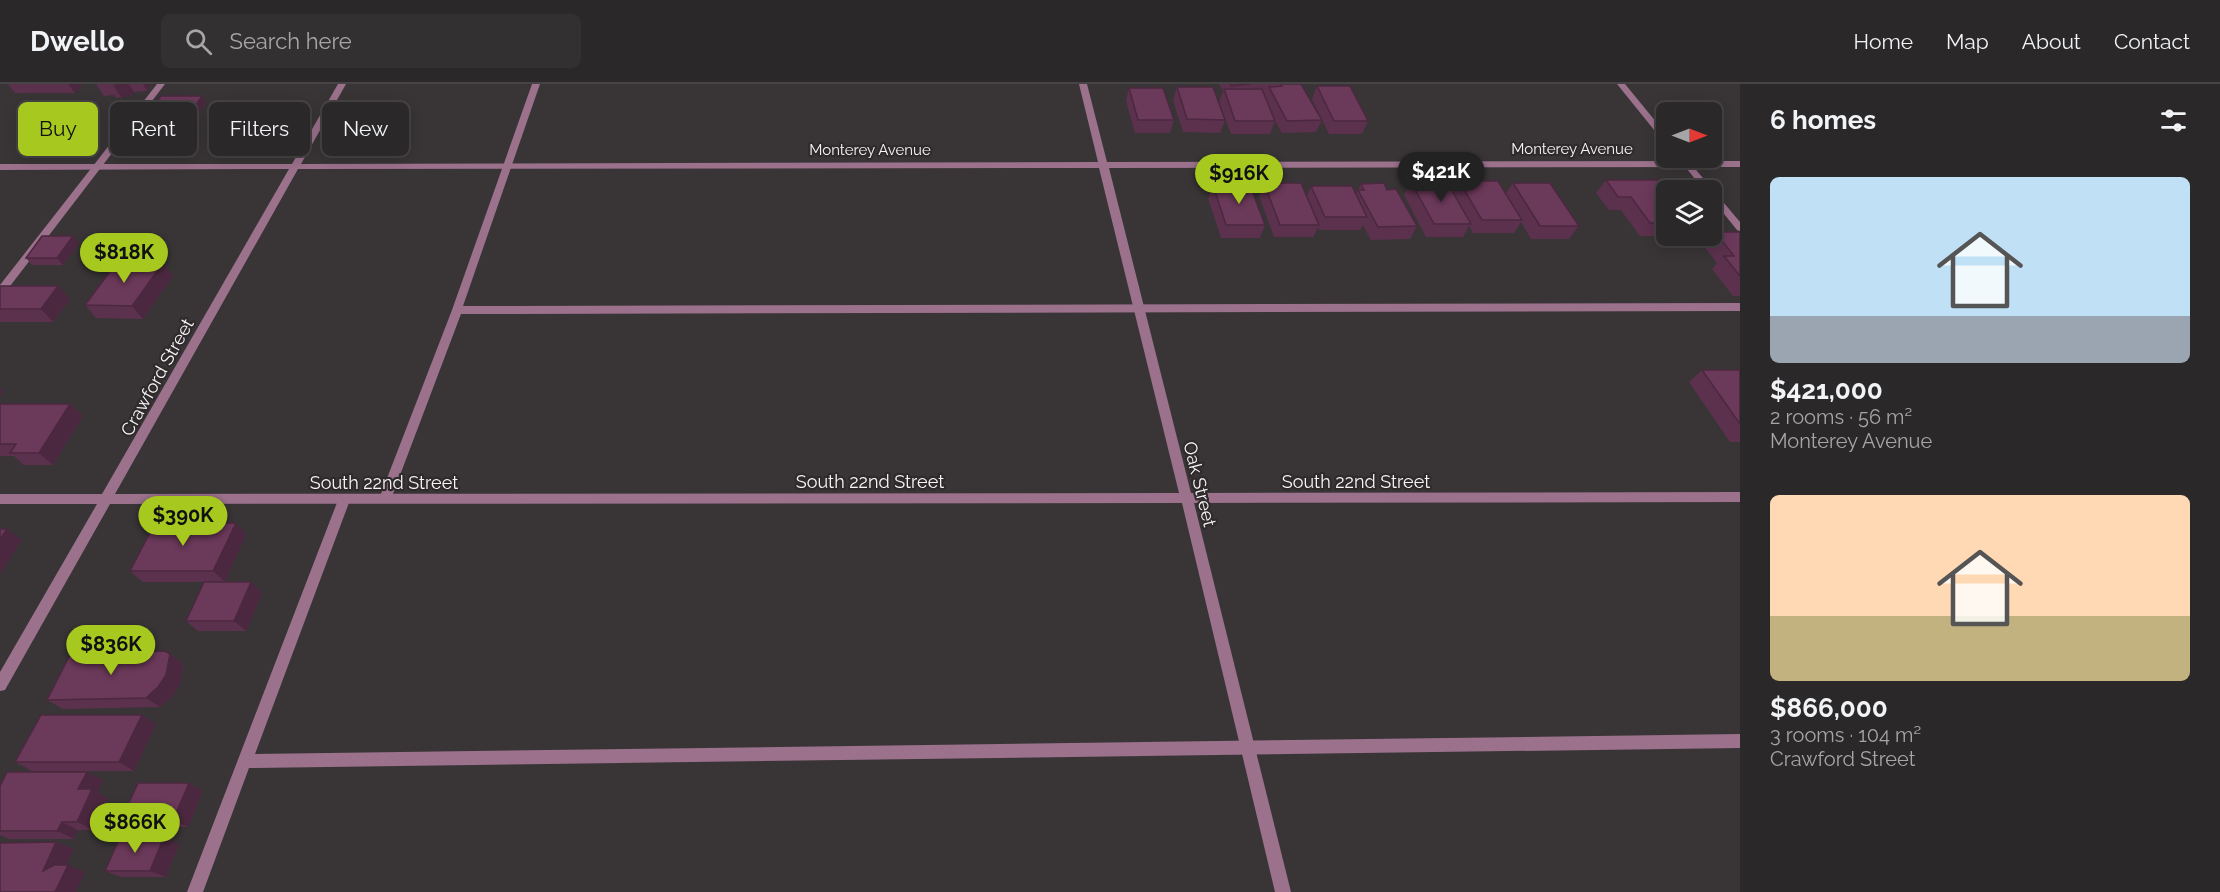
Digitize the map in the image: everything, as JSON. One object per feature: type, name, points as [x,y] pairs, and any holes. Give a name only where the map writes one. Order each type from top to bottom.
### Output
[{"type":"street","points":[[0,292],[160,84]]},
{"type":"street","name":"Crawford Street","points":[[0,685],[342,84]]},
{"type":"street","points":[[385,499],[457,310],[536,84]]},
{"type":"street","name":"Oak Street","points":[[1083,84],[1185,499],[1249,747],[1283,892]]},
{"type":"street","points":[[1621,84],[1656,127]]},
{"type":"street","name":"Monterey Avenue","points":[[0,167],[1656,161]]},
{"type":"street","name":"Monterey Avenue","points":[[1722,163],[1740,164]]},
{"type":"street","points":[[1690,168],[1700,180]]},
{"type":"street","points":[[1722,206],[1740,228]]},
{"type":"street","points":[[457,310],[1740,307]]},
{"type":"street","name":"South 22nd Street","points":[[0,499],[1740,497]]},
{"type":"street","points":[[195,892],[344,500]]},
{"type":"street","points":[[244,761],[1740,741]]},
{"type":"building","points":[[1281,84],[1301,84],[1322,120],[1287,121],[1269,87],[1282,86]]},
{"type":"building","points":[[1317,86],[1350,86],[1368,121],[1334,121]]},
{"type":"building","points":[[1177,87],[1213,87],[1225,120],[1187,119]]},
{"type":"building","points":[[1129,88],[1163,88],[1174,120],[1138,120]]},
{"type":"building","points":[[1224,89],[1262,89],[1275,121],[1235,121]]},
{"type":"building","points":[[161,96],[202,96],[197,103],[156,102]]},
{"type":"building","points":[[1606,180],[1656,180],[1656,223],[1650,223],[1631,197],[1618,197]]},
{"type":"building","points":[[1459,181],[1498,181],[1522,220],[1482,220]]},
{"type":"building","points":[[1411,182],[1447,182],[1471,224],[1434,224]]},
{"type":"building","points":[[1264,183],[1301,183],[1319,225],[1280,225]]},
{"type":"building","points":[[1384,183],[1387,190],[1396,189],[1417,226],[1378,227],[1358,190],[1364,190],[1361,184]]},
{"type":"building","points":[[1513,183],[1550,183],[1579,226],[1540,226]]},
{"type":"building","points":[[1213,185],[1250,185],[1265,225],[1226,225]]},
{"type":"building","points":[[1311,186],[1352,186],[1367,217],[1325,217]]},
{"type":"building","points":[[1722,232],[1740,232],[1740,276],[1724,256],[1734,256],[1722,241]]},
{"type":"building","points":[[42,236],[73,236],[57,258],[26,258]]},
{"type":"building","points":[[117,262],[163,263],[132,306],[85,305]]},
{"type":"building","points":[[0,286],[58,286],[41,309],[0,309]]},
{"type":"building","points":[[1702,370],[1740,370],[1740,424]]},
{"type":"building","points":[[0,404],[70,404],[39,453],[10,453],[16,444],[0,444]]},
{"type":"building","points":[[155,523],[236,523],[213,571],[130,571]]},
{"type":"building","points":[[0,529],[7,529],[0,539]]},
{"type":"building","points":[[204,582],[251,582],[234,621],[186,621]]},
{"type":"building","points":[[165,651],[170,654],[166,675],[158,687],[146,698],[47,700],[71,653]]},
{"type":"building","points":[[41,715],[142,715],[119,762],[15,762]]},
{"type":"building","points":[[7,772],[87,772],[78,789],[92,789],[77,822],[62,822],[57,831],[0,831],[0,786]]},
{"type":"building","points":[[138,783],[189,783],[173,820],[121,820]]},
{"type":"building","points":[[120,837],[164,837],[150,871],[105,871]]},
{"type":"building","points":[[56,842],[43,871],[54,865],[68,865],[55,892],[0,892],[0,843]]}]
